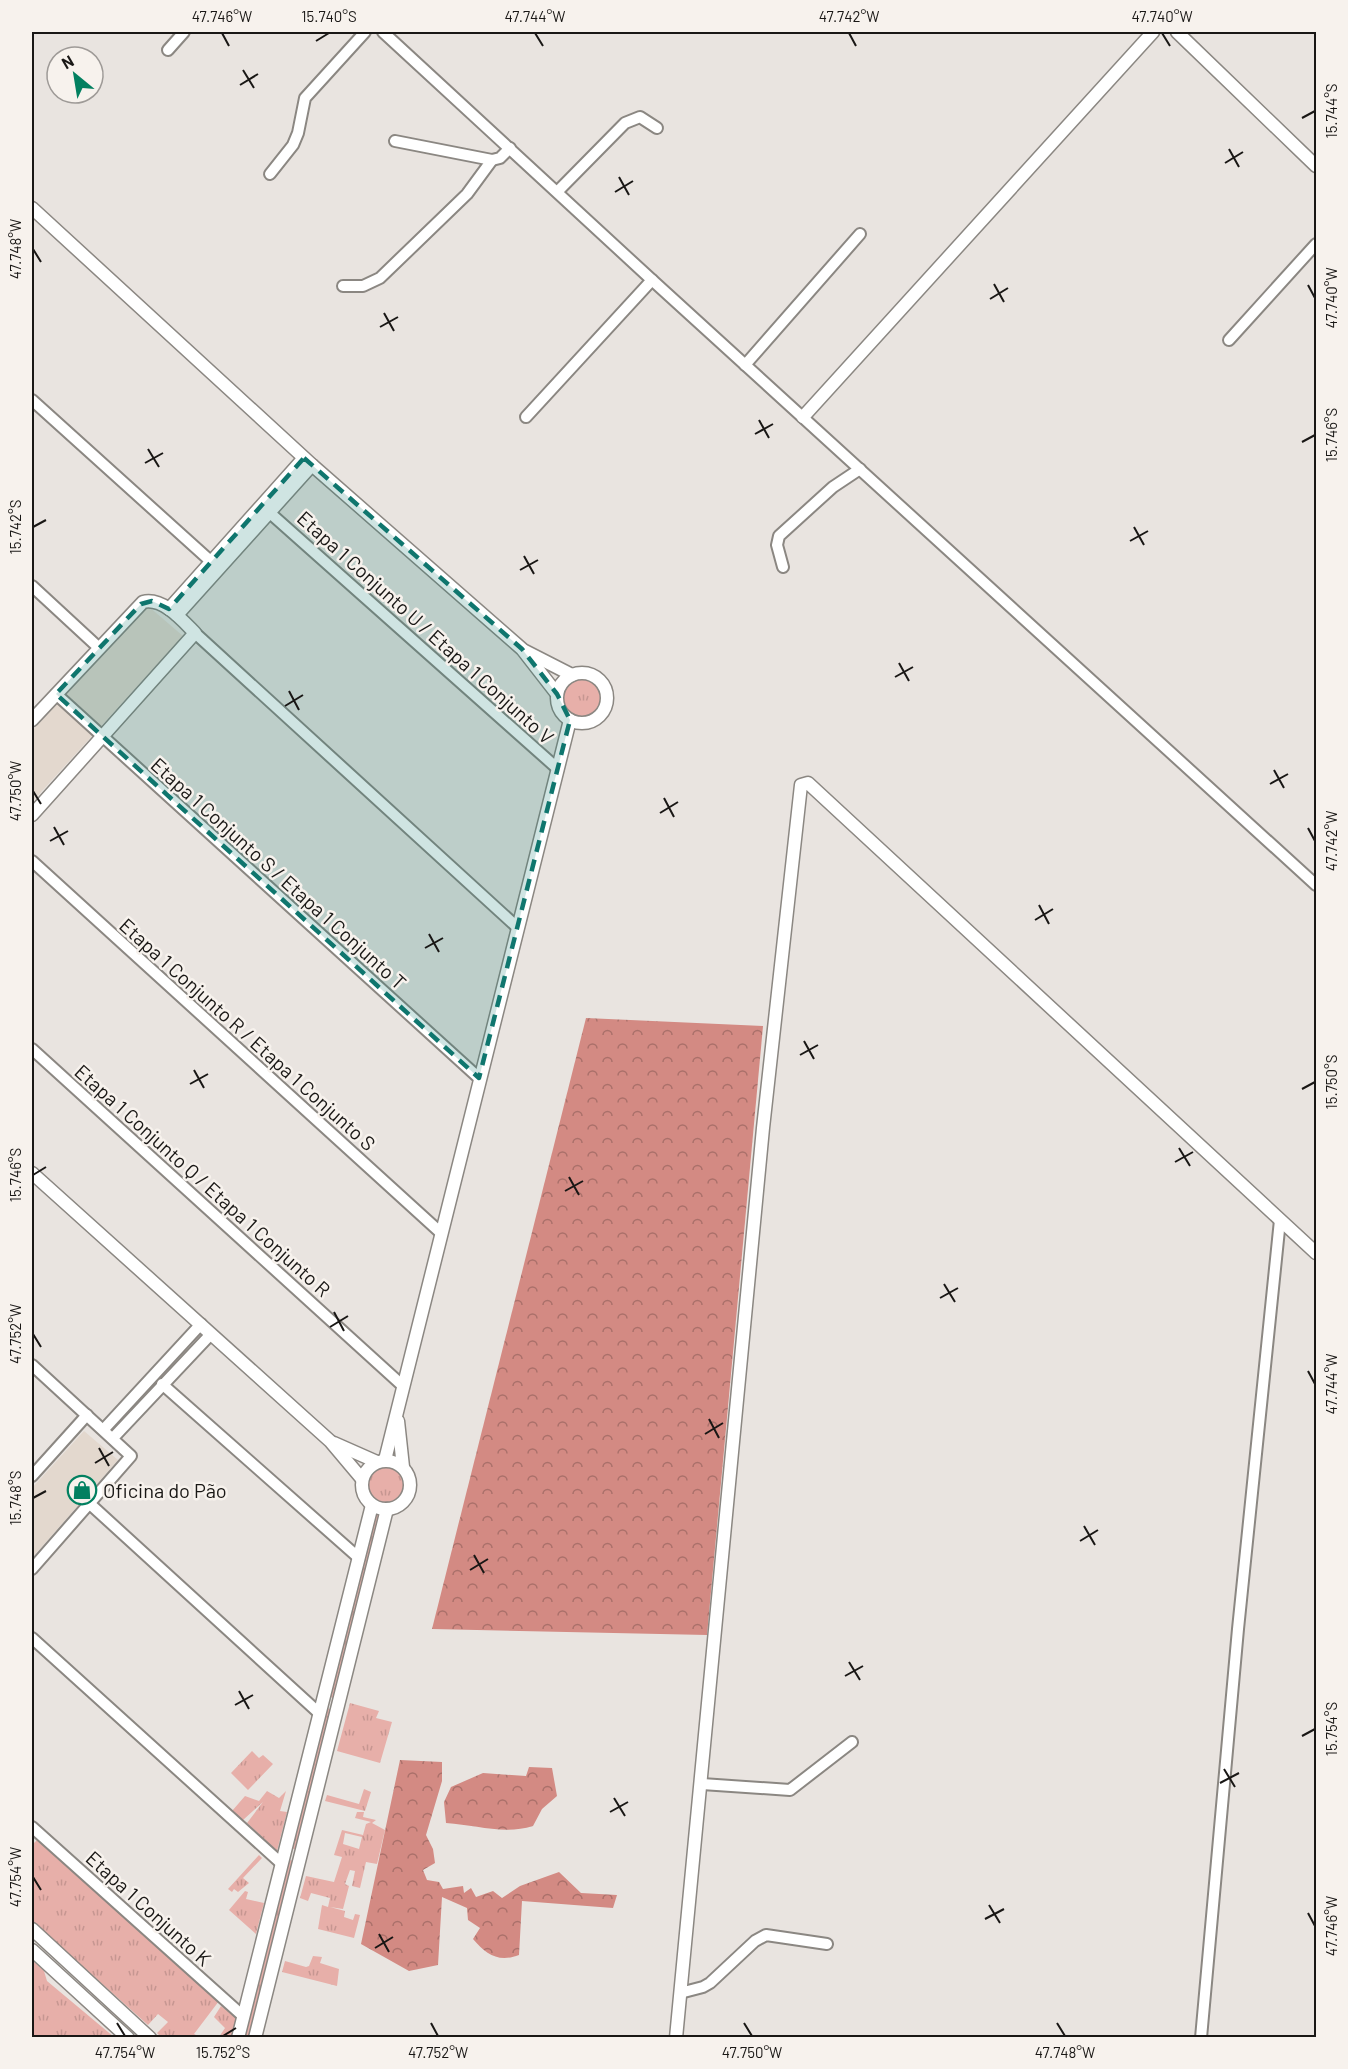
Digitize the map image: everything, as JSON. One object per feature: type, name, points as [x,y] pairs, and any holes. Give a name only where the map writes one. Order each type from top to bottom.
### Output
[{"type":"street","points":[[168,50],[184,32]]},
{"type":"street","points":[[270,174],[293,145],[298,133],[305,98],[365,32]]},
{"type":"street","points":[[383,32],[1317,885]]},
{"type":"street","points":[[803,417],[1153,32]]},
{"type":"street","points":[[1177,32],[1317,166]]},
{"type":"street","points":[[558,191],[625,123],[640,117],[657,128]]},
{"type":"street","points":[[395,141],[492,160],[500,158],[510,148]]},
{"type":"street","points":[[343,286],[363,286],[380,278],[467,194],[492,160]]},
{"type":"street","points":[[32,208],[308,462],[522,649],[557,694],[559,709],[570,720],[585,723],[599,717],[604,711],[607,696],[605,688],[595,676],[580,673],[572,675],[562,683],[557,694]]},
{"type":"street","points":[[745,364],[860,234]]},
{"type":"street","points":[[1229,340],[1317,244]]},
{"type":"street","points":[[526,417],[652,280]]},
{"type":"street","points":[[32,400],[214,565]]},
{"type":"street","points":[[214,565],[270,513],[308,462]]},
{"type":"street","points":[[173,612],[308,462]]},
{"type":"street","points":[[783,567],[777,545],[779,536],[833,487],[860,469]]},
{"type":"street","name":"Etapa 1 Conjunto U / Etapa 1 Conjunto V","points":[[270,513],[558,769]]},
{"type":"street","points":[[32,586],[98,647]]},
{"type":"street","points":[[32,720],[98,647],[143,602],[152,601],[173,612],[517,927]]},
{"type":"street","points":[[32,815],[195,633]]},
{"type":"street","points":[[522,649],[572,675]]},
{"type":"street","name":"Etapa 1 Conjunto S / Etapa 1 Conjunto T","points":[[56,694],[479,1078]]},
{"type":"street","points":[[397,1417],[403,1467],[410,1481],[407,1497],[402,1503],[387,1509],[372,1505],[363,1494],[362,1479],[370,1466],[381,1461],[397,1417],[479,1078],[570,720]]},
{"type":"street","points":[[676,2037],[763,1128],[801,785],[808,783],[1317,1253]]},
{"type":"street","name":"Etapa 1 Conjunto R / Etapa 1 Conjunto S","points":[[32,861],[441,1233]]},
{"type":"street","name":"Etapa 1 Conjunto Q / Etapa 1 Conjunto R","points":[[32,1049],[403,1386]]},
{"type":"street","points":[[32,1173],[330,1442],[362,1479]]},
{"type":"street","points":[[1202,2037],[1238,1629],[1280,1220]]},
{"type":"street","points":[[104,1429],[201,1324]]},
{"type":"street","points":[[113,1438],[211,1334]]},
{"type":"street","points":[[32,1365],[131,1456],[32,1569]]},
{"type":"street","points":[[162,1384],[359,1558]]},
{"type":"street","points":[[32,1476],[87,1415]]},
{"type":"street","points":[[330,1442],[403,1467]]},
{"type":"street","points":[[90,1504],[321,1706],[338,1704]]},
{"type":"street","points":[[237,2037],[372,1505]]},
{"type":"street","points":[[255,2037],[387,1509]]},
{"type":"street","points":[[32,1638],[284,1858],[299,1856]]},
{"type":"street","points":[[702,1784],[790,1790],[852,1742]]},
{"type":"street","name":"Etapa 1 Conjunto K","points":[[32,1827],[243,2016]]},
{"type":"street","points":[[32,1929],[150,2037]]},
{"type":"street","points":[[680,1993],[710,1983],[755,1941],[766,1935],[827,1944]]},
{"type":"street","points":[[32,1950],[128,2037]]},
{"type":"highlighted area","points":[[304,458],[522,649],[557,694],[570,720],[479,1078],[56,694],[141,604],[152,601],[169,609]]},
{"type":"shaded area","points":[[148,606],[183,636],[32,802],[32,731]]},
{"type":"shaded area","points":[[84,1431],[118,1460],[32,1558],[32,1488]]},
{"type":"green space","points":[[582,678],[590,679],[596,684],[601,690],[601,706],[596,712],[590,717],[582,718],[574,717],[568,712],[563,706],[562,698],[563,690],[568,684],[574,679]]},
{"type":"green space","points":[[586,1018],[763,1026],[707,1635],[432,1629]]},
{"type":"green space","points":[[386,1466],[400,1471],[405,1485],[400,1499],[386,1504],[372,1499],[367,1485],[372,1471]]},
{"type":"green space","points":[[376,1513],[381,1515],[334,1698],[330,1697]]},
{"type":"green space","points":[[350,1703],[379,1711],[376,1718],[392,1722],[380,1763],[337,1751]]},
{"type":"green space","points":[[327,1708],[332,1710],[297,1850],[291,1848]]},
{"type":"green space","points":[[252,1751],[259,1758],[263,1755],[273,1764],[248,1790],[231,1773]]},
{"type":"green space","points":[[400,1760],[442,1762],[442,1781],[426,1835],[433,1849],[435,1863],[423,1870],[427,1880],[439,1882],[443,1889],[463,1886],[464,1893],[471,1888],[476,1897],[493,1891],[502,1898],[520,1886],[559,1872],[581,1893],[617,1895],[613,1908],[522,1901],[519,1955],[505,1958],[493,1956],[473,1939],[480,1928],[468,1920],[467,1908],[442,1897],[438,1965],[409,1971],[361,1944]]},
{"type":"green space","points":[[529,1767],[552,1768],[557,1796],[542,1809],[533,1826],[500,1830],[446,1823],[444,1802],[451,1787],[483,1773],[526,1776]]},
{"type":"green space","points":[[364,1789],[371,1792],[365,1811],[325,1801],[327,1795],[359,1804]]},
{"type":"green space","points":[[267,1791],[279,1798],[286,1791],[280,1811],[287,1812],[277,1851],[247,1823],[263,1802],[243,1820],[232,1811],[245,1796],[259,1801]]},
{"type":"green space","points":[[357,1812],[364,1812],[363,1817],[376,1820],[372,1823],[385,1830],[377,1864],[366,1862],[360,1888],[352,1886],[355,1871],[350,1870],[345,1884],[349,1886],[343,1909],[330,1907],[345,1911],[344,1917],[353,1920],[355,1914],[360,1915],[354,1938],[318,1929],[322,1905],[328,1907],[330,1898],[311,1893],[308,1901],[300,1898],[306,1876],[334,1882],[342,1857],[334,1855],[342,1830],[363,1835],[366,1824],[371,1822],[355,1818]],"holes":[[[345,1833],[362,1837],[359,1849],[343,1844]]]},
{"type":"green space","points":[[37,1840],[219,2001],[194,2034],[200,2037],[161,2037],[157,2033],[168,2022],[158,2014],[148,2025],[32,1921],[32,1845]]},
{"type":"green space","points":[[259,1855],[262,1858],[243,1878],[249,1883],[238,1892],[228,1889]]},
{"type":"green space","points":[[289,1860],[295,1861],[250,2037],[244,2038]]},
{"type":"green space","points":[[245,1891],[248,1892],[246,1899],[264,1903],[256,1934],[229,1910]]},
{"type":"green space","points":[[313,1956],[322,1957],[320,1963],[339,1969],[337,1986],[282,1972],[285,1961],[306,1967],[309,1966]]},
{"type":"green space","points":[[32,1960],[44,1971],[47,1981],[114,2037],[32,2037]]},
{"type":"green space","points":[[221,2006],[237,2018],[231,2037],[219,2037],[225,2028],[214,2017]]},
{"type":"place","name":"Oficina do Pão","points":[[82,1490]]}]
